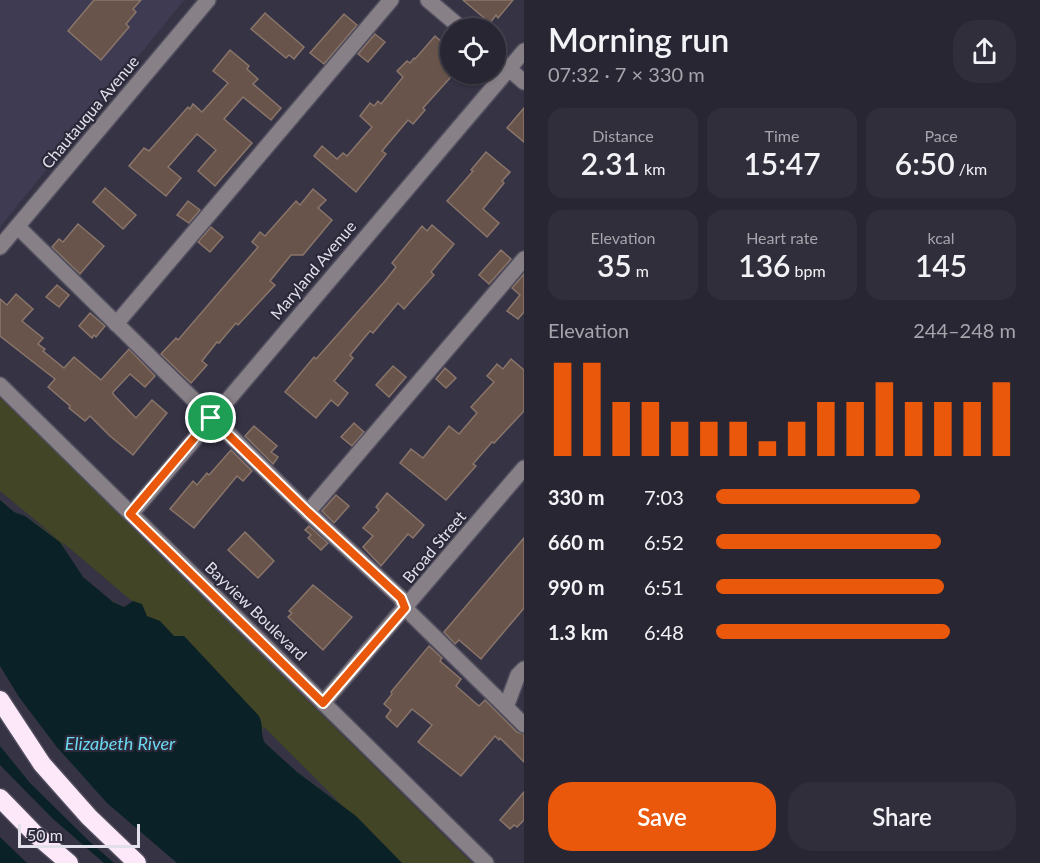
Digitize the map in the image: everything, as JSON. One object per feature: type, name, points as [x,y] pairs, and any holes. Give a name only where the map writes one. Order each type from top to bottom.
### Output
[{"type":"highway","points":[[0,700],[42,764]]},
{"type":"highway","points":[[0,720],[89,817],[137,863]]},
{"type":"highway","points":[[0,798],[35,834],[69,863]]},
{"type":"street","name":"Chautauqua Avenue","points":[[0,247],[208,0]]},
{"type":"street","points":[[116,324],[391,0]]},
{"type":"street","points":[[428,0],[449,18]]},
{"type":"street","name":"Maryland Avenue","points":[[130,514],[524,51]]},
{"type":"street","points":[[508,69],[524,82]]},
{"type":"street","points":[[18,227],[308,512],[401,598],[405,608],[524,725]]},
{"type":"street","points":[[308,512],[524,259]]},
{"type":"street","name":"Bayview Boulevard","points":[[0,386],[486,863]]},
{"type":"street","name":"Broad Street","points":[[323,703],[524,468]]},
{"type":"street","points":[[506,707],[518,675],[524,669]]},
{"type":"shaded area","points":[[0,0],[184,0],[0,227]]},
{"type":"green space","points":[[0,397],[472,863],[270,863],[0,500],[14,512],[25,516],[57,538],[0,491]],"holes":[[[62,542],[132,601],[132,602],[124,607],[95,588],[72,562]],[[264,727],[342,805],[297,772],[265,743],[262,737]]]},
{"type":"water","name":"Elizabeth River","points":[[0,500],[14,512],[25,516],[60,542],[83,577],[113,602],[124,607],[133,601],[142,604],[147,616],[160,621],[174,636],[184,636],[259,716],[265,743],[297,772],[356,816],[402,863],[0,863]]},
{"type":"pier","points":[[0,666],[19,697],[56,746],[107,803],[177,863],[114,863],[30,783],[0,746]]},
{"type":"pier","points":[[0,765],[52,818],[104,863],[27,863],[0,837]]},
{"type":"building","points":[[94,0],[141,0],[133,9],[136,12],[126,24],[129,27],[101,60],[68,31]]},
{"type":"building","points":[[463,0],[513,0],[498,18],[496,15],[494,18],[484,18]]},
{"type":"building","points":[[265,13],[304,47],[294,59],[289,55],[286,58],[251,29]]},
{"type":"building","points":[[344,14],[357,25],[324,64],[310,53]]},
{"type":"building","points":[[375,34],[385,42],[368,62],[358,54]]},
{"type":"building","points":[[435,36],[440,40],[440,84],[445,84],[423,108],[425,110],[413,124],[408,120],[382,151],[386,154],[356,192],[314,156],[322,146],[337,159],[343,153],[347,156],[372,127],[360,116],[370,103],[374,106],[378,101],[381,104],[403,77],[397,71],[407,61],[410,63]]},
{"type":"building","points":[[230,50],[249,66],[247,69],[258,79],[253,84],[281,108],[271,120],[243,97],[224,119],[252,143],[215,186],[198,171],[216,150],[197,134],[168,167],[181,178],[166,196],[129,166],[144,148],[149,151],[188,107],[190,109],[193,104],[202,112],[228,83],[213,71]]},
{"type":"building","points":[[524,108],[524,142],[507,128]]},
{"type":"building","points":[[486,152],[510,172],[483,209],[499,223],[487,237],[447,201]]},
{"type":"building","points":[[105,188],[136,215],[123,229],[93,202]]},
{"type":"building","points":[[313,189],[326,200],[318,208],[332,220],[303,255],[291,255],[270,281],[275,285],[238,325],[236,323],[219,343],[217,342],[202,361],[207,365],[191,383],[161,354],[176,338],[178,340],[258,247],[252,242],[260,232],[265,236],[296,201],[300,205]]},
{"type":"building","points":[[188,201],[200,210],[189,223],[177,215]]},
{"type":"building","points":[[78,224],[104,246],[80,274],[52,247],[59,239],[63,242]]},
{"type":"building","points":[[432,225],[454,244],[431,272],[434,275],[404,309],[398,303],[373,333],[370,331],[350,355],[353,358],[334,381],[348,393],[338,406],[331,400],[316,418],[285,392],[314,357],[316,359],[385,281],[396,267],[392,263],[422,226],[427,231]]},
{"type":"building","points":[[211,227],[223,237],[210,252],[198,242]]},
{"type":"building","points":[[501,250],[511,259],[489,284],[479,275]]},
{"type":"building","points":[[524,274],[524,312],[518,319],[507,311],[520,295],[512,288]]},
{"type":"building","points":[[57,285],[69,295],[59,307],[46,297]]},
{"type":"building","points":[[16,294],[33,309],[22,321],[43,338],[38,344],[45,349],[43,351],[64,368],[74,357],[101,380],[129,349],[155,376],[145,387],[130,374],[113,392],[136,418],[152,400],[167,413],[133,455],[90,416],[85,421],[69,408],[70,406],[48,387],[55,379],[0,336],[0,299],[7,305]]},
{"type":"building","points":[[90,313],[105,326],[96,337],[94,335],[92,338],[79,326]]},
{"type":"building","points":[[511,359],[524,370],[524,411],[494,443],[492,442],[473,464],[476,466],[446,500],[400,463],[411,449],[423,458],[449,426],[459,434],[477,413],[471,407],[494,382],[487,376],[497,364],[503,369]]},
{"type":"building","points":[[393,366],[406,377],[389,397],[376,385]]},
{"type":"building","points":[[445,368],[456,378],[446,388],[436,379]]},
{"type":"building","points":[[354,423],[364,432],[352,446],[341,437]]},
{"type":"building","points":[[254,426],[277,446],[271,452],[278,457],[273,464],[245,436]]},
{"type":"building","points":[[231,450],[252,471],[243,481],[237,476],[194,528],[170,509],[193,481],[197,485]]},
{"type":"building","points":[[387,493],[424,525],[413,538],[408,534],[381,566],[363,547],[373,536],[363,528],[379,510],[376,507]]},
{"type":"building","points":[[336,495],[349,506],[334,523],[322,511]]},
{"type":"building","points":[[309,526],[328,543],[321,550],[308,538],[311,535],[305,530]]},
{"type":"building","points":[[245,532],[274,561],[258,578],[228,550]]},
{"type":"building","points":[[524,538],[524,608],[481,659],[459,640],[455,644],[444,632]]},
{"type":"building","points":[[313,585],[352,617],[323,650],[288,617],[292,613],[289,611]]},
{"type":"building","points":[[429,646],[442,658],[440,661],[461,679],[456,686],[479,706],[485,700],[517,732],[524,734],[524,762],[500,738],[499,740],[495,736],[461,776],[418,742],[432,725],[412,709],[397,727],[386,717],[391,710],[384,704],[392,694],[391,692]]},
{"type":"building","points":[[524,792],[524,820],[517,827],[514,825],[510,829],[500,820]]},
{"type":"route","points":[[211,418],[401,598],[405,608],[323,703],[130,514],[211,418]]}]
